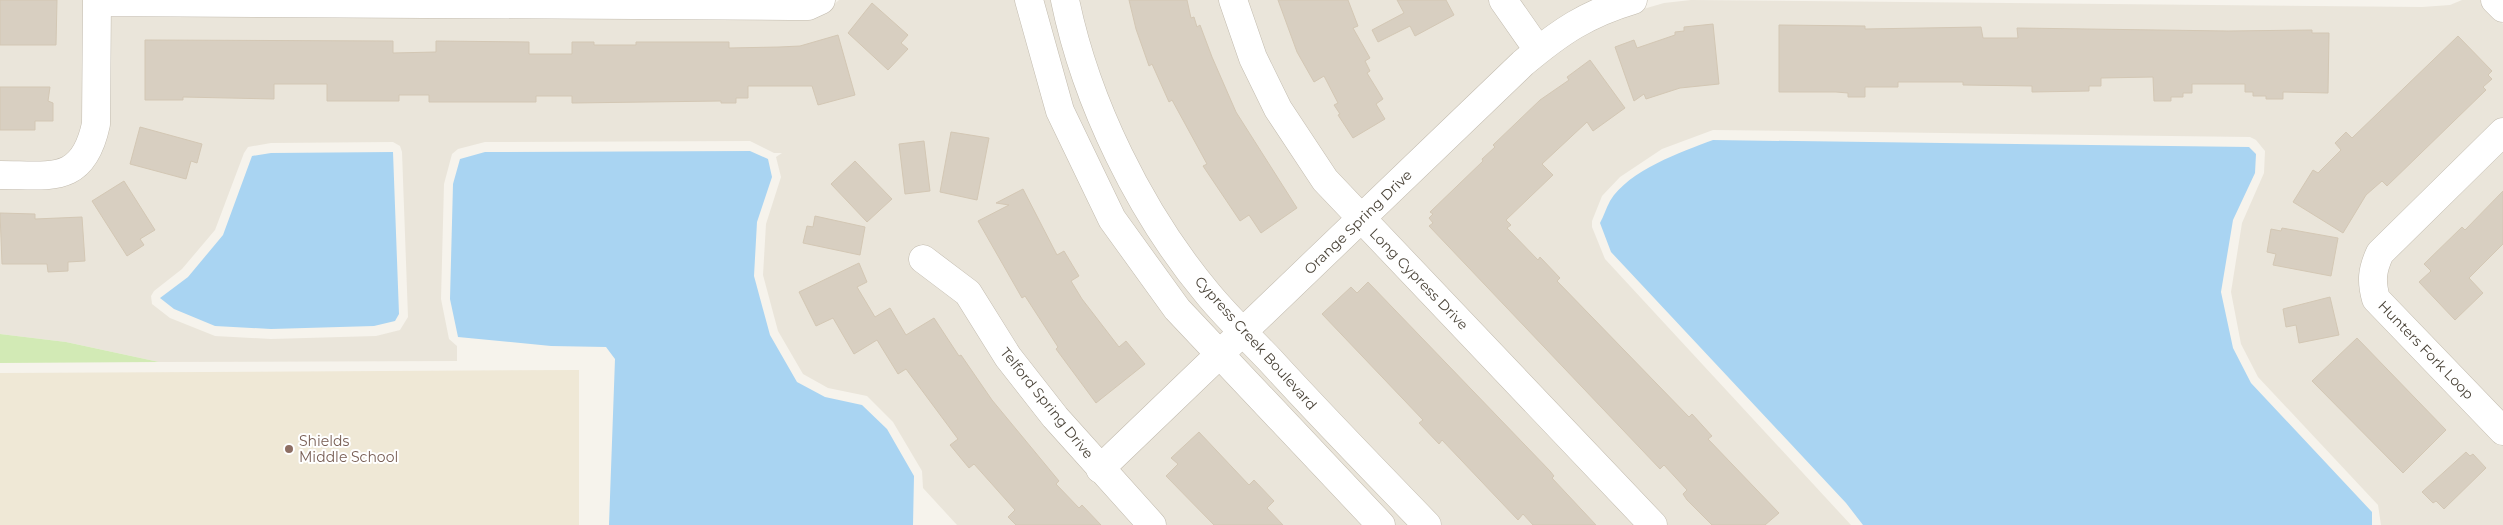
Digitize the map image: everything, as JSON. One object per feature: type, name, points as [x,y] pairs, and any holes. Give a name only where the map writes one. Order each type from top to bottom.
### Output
[{"type":"street","points":[[0,175],[61,174],[75,167],[92,142],[96,124],[97,1],[808,6],[821,0]]},
{"type":"street","points":[[1030,0],[1060,111],[1112,219],[1177,310],[1381,525]]},
{"type":"street","name":"Cypress Creek Boulevard","points":[[1065,0],[1074,44],[1097,107],[1123,162],[1160,227],[1207,293],[1427,525]]},
{"type":"street","name":"Long Cypress Drive","points":[[1233,0],[1253,58],[1278,109],[1325,180],[1653,525]]},
{"type":"street","points":[[1503,0],[1538,50]]},
{"type":"street","name":"Orange Spring Drive","points":[[1100,469],[1538,50],[1555,37],[1598,11],[1633,0]]},
{"type":"street","points":[[2495,0],[2503,8]]},
{"type":"street","name":"Hunters Fork Loop","points":[[2503,132],[2380,253],[2373,270],[2372,283],[2376,299],[2503,431]]},
{"type":"street","name":"Telford Spring Drive","points":[[923,259],[968,293],[1008,357],[1055,417],[1152,525]]},
{"type":"shaded area","points":[[0,0],[86,0],[86,123],[76,150],[59,163],[0,163]]},
{"type":"shaded area","points":[[839,0],[1019,0],[1031,51],[1204,354],[1101,453],[1016,350],[974,284],[921,244],[909,263],[961,302],[1137,525],[957,525],[923,488],[922,471],[893,422],[867,396],[828,388],[803,374],[778,331],[763,275],[766,224],[781,177],[776,157],[782,153],[774,153],[750,141],[485,142],[458,149],[452,154],[444,184],[441,299],[449,339],[457,346],[457,361],[159,362],[66,342],[0,334],[0,187],[82,176],[107,13],[826,11]],"holes":[[[393,142],[400,146],[402,152],[408,317],[400,330],[376,336],[271,339],[215,336],[170,318],[152,304],[151,296],[154,291],[182,269],[215,230],[244,153],[248,147],[271,143]]]},
{"type":"shaded area","points":[[1040,0],[1054,0],[1064,47],[1228,331],[1220,339],[1185,302],[1121,212],[1070,107]]},
{"type":"shaded area","points":[[1075,0],[1222,0],[1346,218],[1243,316],[1215,286],[1168,220],[1106,102]]},
{"type":"shaded area","points":[[1244,0],[1491,0],[1523,48],[1362,203],[1332,172],[1287,103],[1263,54]]},
{"type":"shaded area","points":[[1515,0],[1595,0],[1540,35]]},
{"type":"shaded area","points":[[1691,0],[2422,7],[2450,5],[2462,0],[2480,0],[2503,24],[2503,117],[2373,244],[2364,265],[2503,443],[2503,525],[2381,525],[2378,505],[2258,377],[2241,344],[2231,292],[2242,223],[2264,173],[2265,151],[2256,140],[2250,137],[1713,130],[1662,149],[1620,177],[1602,196],[1592,221],[1592,227],[1605,259],[1851,525],[1668,525],[1377,219],[1530,72],[1602,21],[1664,3]]},
{"type":"shaded area","points":[[2503,148],[2503,416],[2385,293],[2388,260]]},
{"type":"shaded area","points":[[1361,234],[1638,525],[1442,525],[1259,332]]},
{"type":"shaded area","points":[[1243,347],[1412,525],[1395,525],[1235,355]]},
{"type":"shaded area","name":"Shields Middle School","points":[[579,370],[579,525],[0,525],[0,373]]},
{"type":"shaded area","points":[[1219,370],[1366,525],[1167,525],[1131,488],[1115,470]]},
{"type":"green space","points":[[0,334],[66,342],[159,362],[0,363]]},
{"type":"water","points":[[1713,140],[2249,147],[2256,154],[2255,173],[2233,220],[2221,292],[2233,348],[2251,383],[2372,512],[2372,525],[1863,525],[1846,503],[1611,252],[1600,223],[1610,201],[1619,190],[1630,180],[1657,163]]},
{"type":"water","points":[[750,151],[768,159],[772,177],[757,222],[754,276],[770,335],[797,382],[825,397],[862,405],[887,429],[914,476],[913,525],[609,525],[615,359],[606,347],[551,346],[458,337],[450,299],[453,184],[460,159],[485,152]]},
{"type":"water","points":[[393,152],[399,314],[395,321],[374,326],[271,329],[215,326],[174,309],[160,298],[188,277],[223,235],[252,156],[271,153]]},
{"type":"building","points":[[0,0],[57,0],[56,45],[0,45]]},
{"type":"building","points":[[1129,0],[1187,0],[1191,18],[1194,17],[1197,27],[1200,25],[1236,112],[1297,208],[1261,233],[1249,215],[1240,221],[1203,166],[1207,164],[1172,100],[1169,102],[1152,64],[1149,66],[1136,29]]},
{"type":"building","points":[[1278,0],[1348,0],[1358,26],[1353,28],[1370,58],[1365,61],[1370,71],[1367,73],[1383,99],[1376,104],[1385,119],[1353,138],[1338,115],[1340,114],[1334,105],[1338,103],[1324,76],[1314,82],[1297,52]]},
{"type":"building","points":[[1397,0],[1446,0],[1454,15],[1415,36],[1410,26],[1378,42],[1372,30],[1404,13]]},
{"type":"building","points":[[872,3],[908,35],[901,43],[908,49],[888,70],[848,33]]},
{"type":"building","points":[[1713,24],[1719,84],[1680,88],[1646,99],[1644,94],[1634,101],[1615,47],[1634,40],[1637,48],[1675,35],[1675,32],[1684,31],[1684,27]]},
{"type":"building","points":[[1779,25],[1865,26],[1865,29],[1981,27],[1983,38],[2018,38],[2017,28],[2228,31],[2312,30],[2312,33],[2329,33],[2328,93],[2283,92],[2283,99],[2266,99],[2266,96],[2253,96],[2253,92],[2245,92],[2245,84],[2192,84],[2192,93],[2183,93],[2183,97],[2171,97],[2171,101],[2154,101],[2153,77],[2101,78],[2101,86],[2089,86],[2089,91],[2032,92],[2032,86],[1963,85],[1963,82],[1898,82],[1898,87],[1865,87],[1865,97],[1848,97],[1848,93],[1836,92],[1779,92]]},
{"type":"building","points":[[838,35],[855,95],[818,105],[812,86],[748,86],[748,98],[736,98],[736,103],[721,103],[721,101],[572,103],[572,96],[536,96],[536,102],[429,102],[429,95],[399,95],[399,101],[327,101],[327,84],[274,84],[274,99],[183,97],[183,100],[145,100],[145,40],[393,41],[393,53],[436,52],[436,41],[529,42],[529,54],[572,54],[572,42],[594,42],[594,45],[636,45],[636,42],[729,42],[729,48],[779,47],[800,46]]},
{"type":"building","points":[[2458,36],[2492,71],[2488,75],[2492,79],[2483,87],[2486,90],[2387,186],[2382,181],[2366,195],[2343,233],[2293,202],[2313,170],[2318,173],[2341,150],[2335,143],[2346,132],[2352,138]]},
{"type":"building","points":[[1590,60],[1625,108],[1593,131],[1587,122],[1542,164],[1553,175],[1506,220],[1511,225],[1507,228],[1538,260],[1540,257],[1560,278],[1557,281],[1689,417],[1692,414],[1712,436],[1708,439],[1779,513],[1765,525],[1712,525],[1687,500],[1683,494],[1687,490],[1664,465],[1660,469],[1429,226],[1433,223],[1429,218],[1433,214],[1430,212],[1483,161],[1482,159],[1495,147],[1493,145],[1540,100],[1569,80],[1567,77]]},
{"type":"building","points":[[0,87],[50,87],[48,101],[53,103],[53,121],[35,121],[35,130],[0,130]]},
{"type":"building","points":[[140,127],[202,144],[197,163],[191,161],[186,179],[130,164]]},
{"type":"building","points":[[951,132],[989,138],[977,200],[940,192]]},
{"type":"building","points":[[924,141],[930,191],[905,194],[899,144]]},
{"type":"building","points":[[855,161],[892,199],[867,222],[831,184]]},
{"type":"building","points":[[124,181],[155,230],[140,239],[144,245],[127,256],[92,201]]},
{"type":"building","points":[[1023,189],[1057,255],[1064,251],[1079,276],[1071,281],[1082,299],[1119,347],[1126,341],[1145,364],[1096,403],[1056,349],[1058,347],[1025,296],[1022,298],[978,221],[1009,205],[996,203]]},
{"type":"building","points":[[2503,191],[2503,244],[2469,278],[2483,293],[2455,320],[2419,282],[2431,271],[2424,264],[2462,227],[2465,230]]},
{"type":"building","points":[[0,213],[35,214],[35,219],[82,217],[85,261],[68,262],[68,271],[48,272],[47,264],[2,264]]},
{"type":"building","points":[[815,216],[865,227],[860,255],[803,243],[807,226],[813,227]]},
{"type":"building","points":[[2282,228],[2338,238],[2331,276],[2273,265],[2276,254],[2267,252],[2271,229],[2281,231]]},
{"type":"building","points":[[859,263],[867,282],[857,287],[875,317],[890,308],[906,335],[934,318],[959,356],[961,355],[992,400],[1059,481],[1056,484],[1079,508],[1082,505],[1101,525],[1016,525],[1008,517],[1015,510],[974,464],[969,468],[950,445],[958,439],[906,369],[898,374],[877,340],[854,354],[833,318],[816,326],[799,292]]},
{"type":"building","points":[[1368,282],[1550,471],[1554,476],[1552,478],[1596,525],[1533,525],[1523,514],[1518,520],[1442,440],[1439,444],[1419,423],[1423,420],[1322,314],[1351,287],[1357,293]]},
{"type":"building","points":[[2330,297],[2339,335],[2299,343],[2296,325],[2286,327],[2283,309]]},
{"type":"building","points":[[2357,338],[2446,430],[2403,473],[2312,381]]},
{"type":"building","points":[[1199,432],[1249,485],[1254,480],[1274,501],[1267,508],[1283,525],[1214,525],[1166,476],[1178,464],[1171,458]]},
{"type":"building","points":[[2466,452],[2470,456],[2473,454],[2486,468],[2444,509],[2436,501],[2433,503],[2422,492]]},
{"type":"place","name":"Shields Middle School","points":[[289,449]]}]
